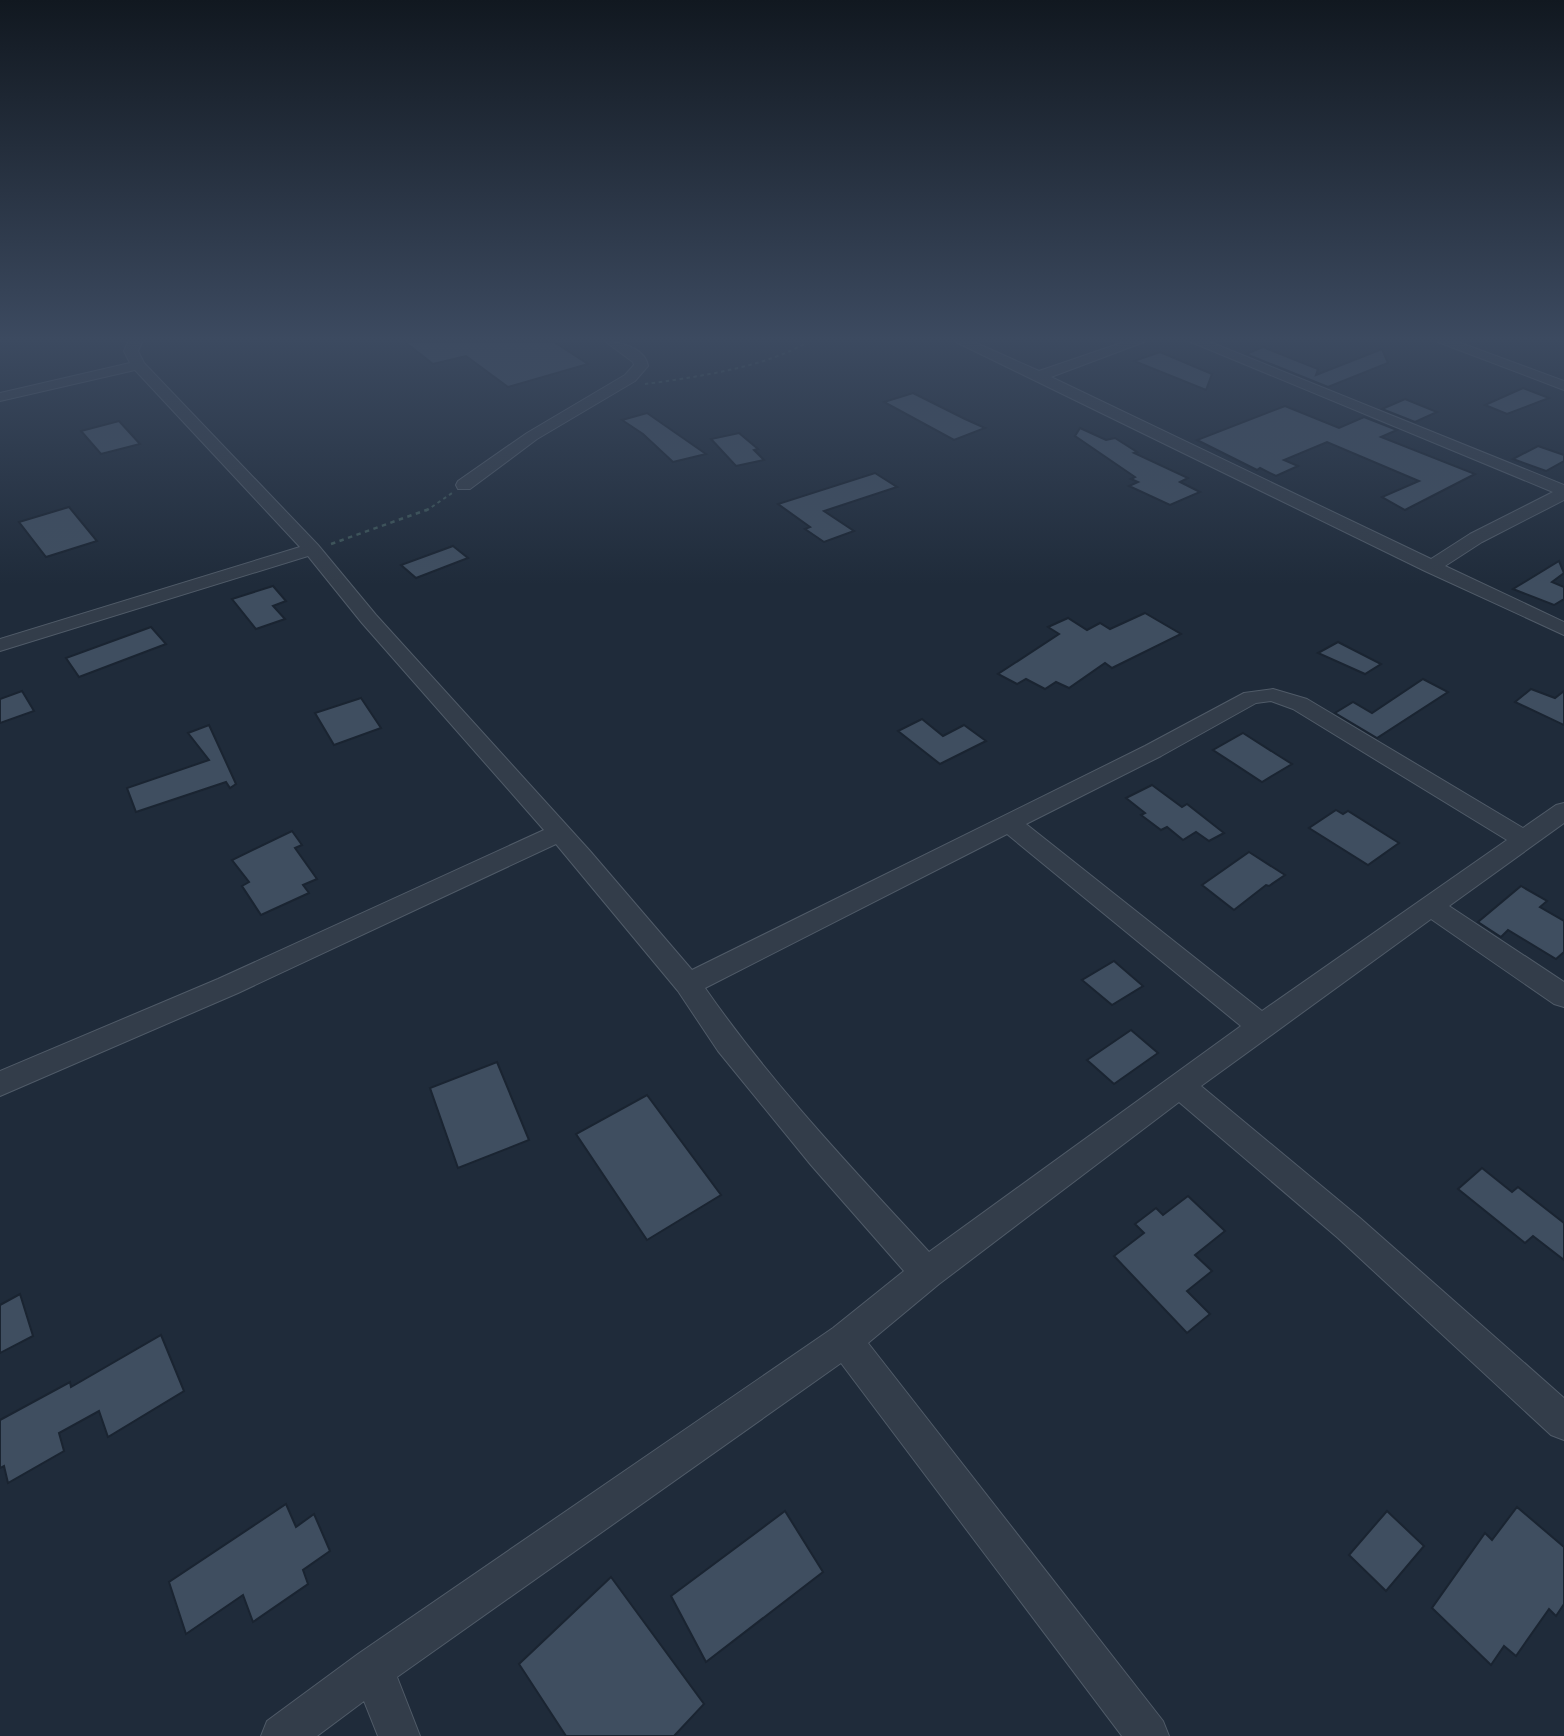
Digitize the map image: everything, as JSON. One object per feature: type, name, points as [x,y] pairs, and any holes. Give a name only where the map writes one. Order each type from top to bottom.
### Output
[{"type":"street","points":[[199,423],[312,548],[369,619],[558,833],[582,856],[688,984],[728,1043],[753,1074],[927,1273]]},
{"type":"street","points":[[464,485],[555,423]]},
{"type":"street","points":[[1136,423],[1564,629]]},
{"type":"street","points":[[1396,423],[1564,492]]},
{"type":"street","points":[[1431,567],[1476,538],[1564,492]]},
{"type":"street","points":[[0,645],[312,548]]},
{"type":"street","points":[[688,984],[1153,751],[1251,696],[1273,695],[1300,704],[1523,839]]},
{"type":"street","points":[[282,1736],[373,1669],[845,1340],[927,1273],[1180,1085],[1564,811]]},
{"type":"street","points":[[1008,822],[1262,1027]]},
{"type":"street","points":[[0,1084],[228,986],[558,833]]},
{"type":"street","points":[[1430,906],[1564,996]]},
{"type":"street","points":[[1180,1085],[1349,1227],[1564,1422]]},
{"type":"street","points":[[845,1340],[1148,1736]]},
{"type":"street","points":[[373,1669],[399,1736]]},
{"type":"path","points":[[312,548],[350,540],[415,516],[464,485]]},
{"type":"building","points":[[121,423],[140,444],[101,454],[81,431]]},
{"type":"building","points":[[627,423],[661,423],[706,454],[673,462],[643,434]]},
{"type":"building","points":[[923,423],[974,423],[985,428],[954,440]]},
{"type":"building","points":[[1241,423],[1327,423],[1339,428],[1350,423],[1379,423],[1397,430],[1381,437],[1475,474],[1405,510],[1382,497],[1419,481],[1327,442],[1284,460],[1298,466],[1276,476],[1260,468],[1257,470],[1197,440]]},
{"type":"building","points":[[1080,428],[1106,440],[1115,438],[1137,452],[1134,453],[1188,478],[1180,482],[1200,492],[1170,505],[1129,486],[1138,482],[1131,479],[1135,477],[1075,436]]},
{"type":"building","points":[[739,433],[758,449],[754,450],[764,460],[736,466],[711,439]]},
{"type":"building","points":[[1538,446],[1564,455],[1564,461],[1546,471],[1513,459]]},
{"type":"building","points":[[875,473],[897,487],[824,511],[854,531],[824,542],[805,529],[810,527],[778,504]]},
{"type":"building","points":[[69,507],[97,541],[46,557],[19,522]]},
{"type":"building","points":[[453,546],[468,558],[416,578],[401,565]]},
{"type":"building","points":[[1559,561],[1564,573],[1552,582],[1564,587],[1564,599],[1554,605],[1513,589]]},
{"type":"building","points":[[273,586],[286,601],[273,606],[285,619],[256,629],[232,599]]},
{"type":"building","points":[[1145,613],[1181,634],[1112,668],[1105,663],[1069,688],[1056,682],[1045,689],[1026,679],[1017,684],[998,674],[1059,634],[1048,627],[1068,618],[1087,630],[1100,623],[1110,629]]},
{"type":"building","points":[[151,627],[166,644],[79,677],[66,658]]},
{"type":"building","points":[[1338,642],[1381,664],[1365,674],[1318,653]]},
{"type":"building","points":[[1423,679],[1448,692],[1377,738],[1335,713],[1353,702],[1372,713]]},
{"type":"building","points":[[1531,689],[1555,698],[1564,691],[1564,725],[1515,702]]},
{"type":"building","points":[[22,691],[34,711],[0,723],[0,699]]},
{"type":"building","points":[[361,698],[381,728],[334,745],[315,713]]},
{"type":"building","points":[[922,719],[943,736],[964,725],[986,741],[940,764],[898,731]]},
{"type":"building","points":[[209,725],[236,784],[230,788],[226,782],[136,812],[127,788],[209,760],[188,733]]},
{"type":"building","points":[[1243,733],[1292,764],[1262,782],[1213,750]]},
{"type":"building","points":[[1152,785],[1182,807],[1187,804],[1224,833],[1209,841],[1196,832],[1183,840],[1167,827],[1161,830],[1141,815],[1145,813],[1126,798]]},
{"type":"building","points":[[1336,810],[1343,814],[1348,811],[1399,843],[1368,865],[1309,828]]},
{"type":"building","points":[[292,831],[302,845],[295,848],[317,879],[303,885],[309,893],[261,915],[242,886],[249,882],[232,860]]},
{"type":"building","points":[[1249,852],[1285,875],[1269,886],[1266,885],[1234,910],[1202,885]]},
{"type":"building","points":[[1521,886],[1547,901],[1540,907],[1564,921],[1564,952],[1556,959],[1508,930],[1501,937],[1478,922]]},
{"type":"building","points":[[1114,961],[1143,986],[1112,1005],[1082,980]]},
{"type":"building","points":[[1131,1030],[1158,1053],[1114,1084],[1087,1060]]},
{"type":"building","points":[[497,1062],[529,1140],[458,1168],[430,1088]]},
{"type":"building","points":[[647,1095],[721,1195],[647,1240],[576,1134]]},
{"type":"building","points":[[1482,1168],[1512,1192],[1518,1187],[1564,1223],[1564,1260],[1533,1236],[1525,1243],[1458,1189]]},
{"type":"building","points":[[1188,1196],[1225,1231],[1195,1255],[1212,1271],[1187,1291],[1210,1314],[1187,1333],[1114,1256],[1144,1233],[1135,1224],[1156,1208],[1163,1215]]},
{"type":"building","points":[[20,1294],[33,1336],[0,1353],[0,1305]]},
{"type":"building","points":[[161,1335],[184,1391],[108,1437],[99,1411],[59,1433],[64,1451],[8,1483],[4,1466],[0,1468],[0,1420],[70,1382],[71,1387]]},
{"type":"building","points":[[286,1504],[296,1527],[314,1514],[330,1551],[303,1570],[308,1584],[253,1622],[243,1595],[186,1634],[169,1582]]},
{"type":"building","points":[[1517,1507],[1564,1547],[1564,1604],[1556,1616],[1549,1609],[1516,1656],[1504,1646],[1491,1665],[1432,1608],[1485,1533],[1492,1540]]},
{"type":"building","points":[[785,1511],[823,1572],[706,1662],[671,1596]]},
{"type":"building","points":[[1387,1511],[1424,1546],[1386,1591],[1349,1555]]},
{"type":"building","points":[[611,1577],[704,1704],[674,1736],[566,1736],[519,1664]]}]
